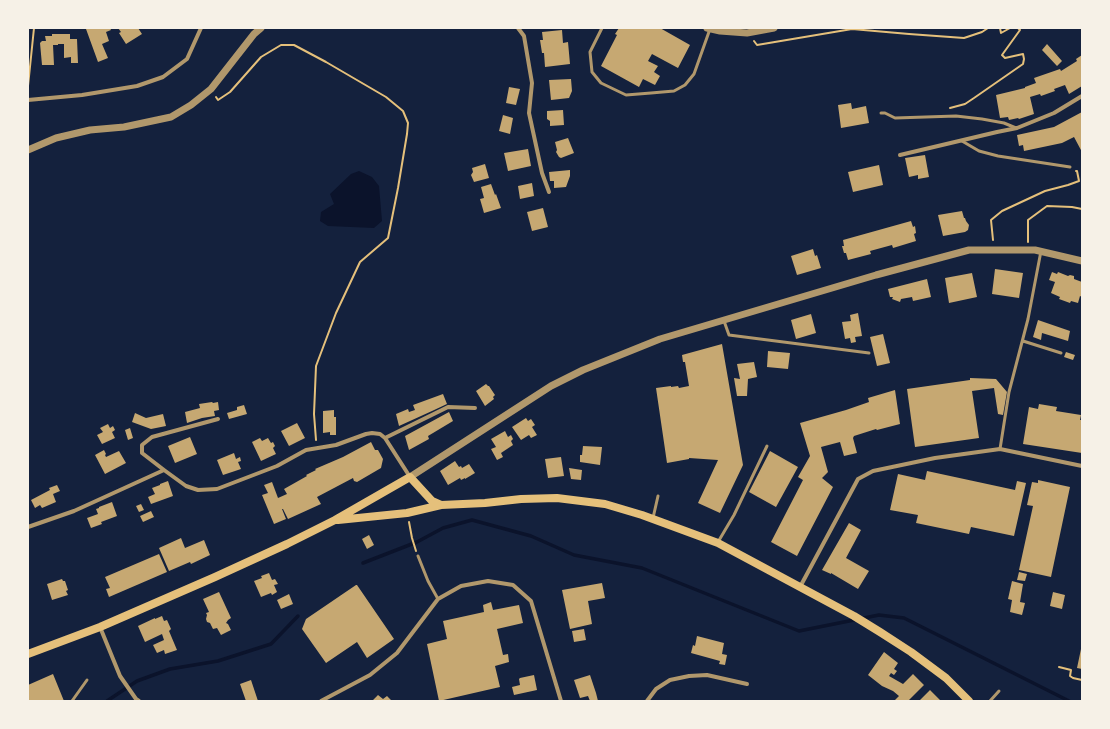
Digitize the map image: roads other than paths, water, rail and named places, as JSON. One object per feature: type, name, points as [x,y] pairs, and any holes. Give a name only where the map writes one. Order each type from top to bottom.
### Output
[{"type":"main road","points":[[28,654],[69,639],[215,578],[336,520],[410,477],[432,501],[441,505]]},
{"type":"main road","points":[[336,520],[407,513],[441,505],[522,499],[557,498],[605,504],[642,515],[718,543],[854,616],[911,652],[946,678],[969,701]]},
{"type":"street","points":[[28,100],[82,95],[137,86],[163,77],[187,59],[201,28]]},
{"type":"street","points":[[28,150],[56,138],[90,130],[124,127],[171,116],[192,105],[211,89],[254,34],[261,28]]},
{"type":"street","points":[[518,28],[524,36],[532,83],[529,113],[542,173],[549,192]]},
{"type":"street","points":[[709,28],[720,31],[747,32],[774,28]]},
{"type":"street","points":[[900,155],[1017,128],[1054,113],[1082,96]]},
{"type":"street","points":[[218,419],[152,437],[142,445],[142,453],[186,486],[198,490],[217,489],[276,466],[306,450],[336,444],[372,433],[380,434],[386,438],[410,477],[551,386],[583,370],[660,339],[876,275],[969,250],[1028,250],[1082,262]]},
{"type":"street","points":[[386,438],[448,407],[475,408]]},
{"type":"street","points":[[800,587],[858,479],[873,471],[935,458],[1000,449],[1082,466]]},
{"type":"street","points":[[28,527],[74,511],[164,470]]},
{"type":"street","points":[[321,701],[370,675],[397,653],[438,599],[461,586],[488,581],[513,585],[531,601],[561,701]]},
{"type":"street","points":[[100,626],[120,676],[137,700]]},
{"type":"street","points":[[647,701],[656,689],[670,680],[689,676],[707,675],[747,684]]},
{"type":"lane","points":[[602,28],[590,52],[592,72],[601,83],[626,95],[651,94],[674,90],[685,85],[694,74],[709,28]]},
{"type":"lane","points":[[881,113],[895,118],[956,116],[1004,123],[1017,128]]},
{"type":"lane","points":[[962,141],[979,150],[998,156],[1070,167]]},
{"type":"lane","points":[[1000,449],[1009,392],[1023,341],[1042,252]]},
{"type":"lane","points":[[724,321],[729,335],[869,353]]},
{"type":"lane","points":[[1023,341],[1061,353]]},
{"type":"lane","points":[[718,543],[734,515],[767,446]]},
{"type":"lane","points":[[653,520],[658,496]]},
{"type":"lane","points":[[418,556],[428,582],[438,599]]},
{"type":"lane","points":[[72,701],[87,680]]},
{"type":"lane","points":[[990,701],[999,691]]},
{"type":"water","points":[[359,171],[372,177],[379,186],[382,221],[374,228],[328,226],[320,221],[321,212],[334,204],[330,194],[351,174]]},
{"type":"waterway","points":[[363,563],[417,542],[443,528],[472,520],[531,536],[574,555],[642,568],[799,631],[879,615],[904,618],[1069,701]]},
{"type":"waterway","points":[[107,701],[137,681],[170,669],[218,661],[271,644],[298,616]]}]
